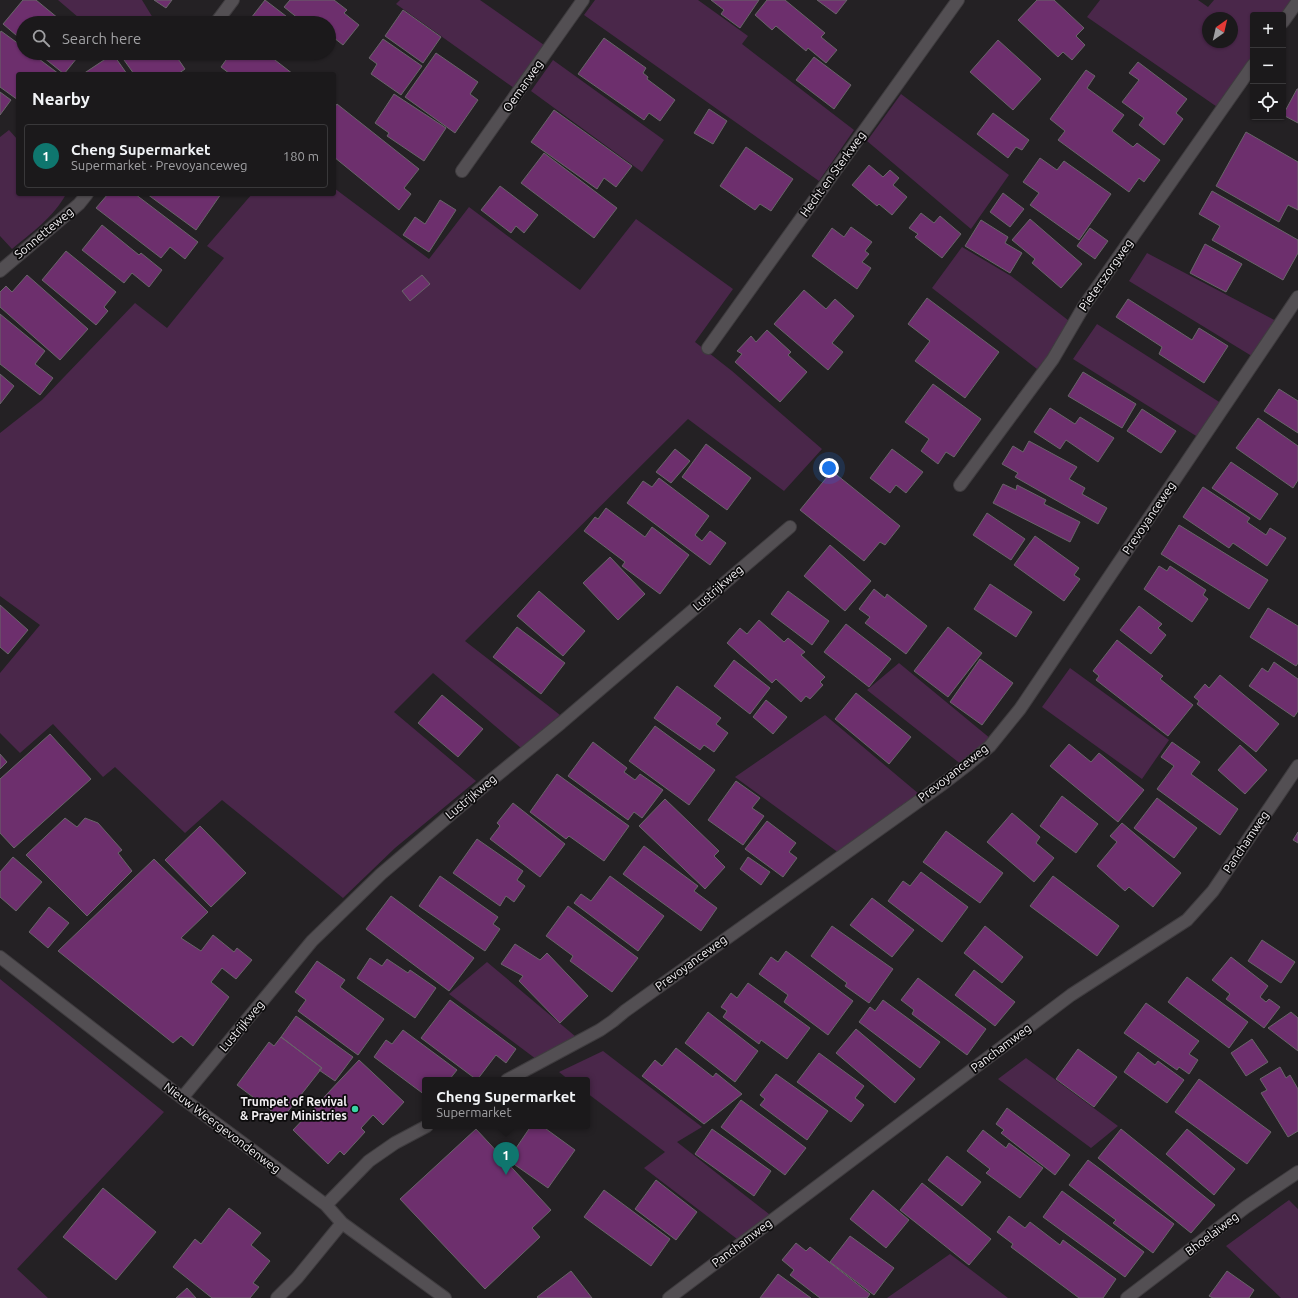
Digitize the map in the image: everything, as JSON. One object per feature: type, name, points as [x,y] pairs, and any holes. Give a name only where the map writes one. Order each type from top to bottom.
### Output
[{"type":"street","points":[[221,16],[233,0]]},
{"type":"street","name":"Oemarweg","points":[[462,171],[583,0]]},
{"type":"street","name":"Hecht en Sterkweg","points":[[708,348],[958,0]]},
{"type":"street","points":[[1286,18],[1298,1]]},
{"type":"street","name":"Pieterszorgweg","points":[[960,485],[1053,359],[1084,306],[1250,69]]},
{"type":"street","name":"Sonnetteweg","points":[[0,271],[79,204],[85,196]]},
{"type":"street","name":"Prevoyanceweg","points":[[513,1077],[600,1030],[613,1021],[625,1010],[944,783],[990,746],[1020,709],[1298,297]]},
{"type":"street","name":"Lustrijkweg","points":[[182,1098],[312,941],[381,874],[561,723],[790,527]]},
{"type":"street","name":"Panchamweg","points":[[669,1298],[1071,995],[1187,920],[1213,890],[1298,766]]},
{"type":"street","name":"Nieuw Weergevondenweg","points":[[0,957],[182,1098],[326,1205],[342,1222],[445,1298]]},
{"type":"street","points":[[326,1205],[369,1161],[395,1143],[422,1129]]},
{"type":"street","name":"Bhoelaiweg","points":[[1127,1298],[1246,1207],[1298,1172]]},
{"type":"street","points":[[277,1298],[297,1278],[342,1222]]},
{"type":"shaded area","points":[[58,0],[142,0],[152,16],[77,16]]},
{"type":"shaded area","points":[[400,0],[480,0],[544,45],[514,88],[396,4]]},
{"type":"shaded area","points":[[595,0],[698,0],[748,36],[742,44],[854,130],[819,181],[584,15]]},
{"type":"shaded area","points":[[1100,0],[1198,0],[1208,7],[1214,0],[1294,0],[1285,12],[1250,12],[1250,71],[1223,111],[1087,17]]},
{"type":"shaded area","points":[[553,60],[664,140],[642,172],[531,91]]},
{"type":"shaded area","points":[[901,94],[1009,175],[971,229],[867,141]]},
{"type":"shaded area","points":[[9,130],[16,138],[16,196],[65,196],[49,217],[12,249],[0,236],[0,137]]},
{"type":"shaded area","points":[[336,189],[429,259],[469,207],[580,290],[636,219],[733,289],[695,342],[732,371],[822,449],[784,491],[688,419],[465,641],[560,715],[521,748],[433,673],[394,712],[476,781],[395,848],[343,898],[222,800],[185,833],[115,767],[103,777],[53,724],[20,753],[0,733],[0,673],[40,625],[0,596],[0,433],[42,400],[135,303],[167,328],[224,258],[207,246],[250,196],[336,196]]},
{"type":"shaded area","points":[[962,247],[1011,276],[1073,324],[1037,369],[932,288]]},
{"type":"shaded area","points":[[1147,253],[1280,323],[1255,358],[1129,281]]},
{"type":"shaded area","points":[[1097,324],[1224,405],[1201,439],[1073,359]]},
{"type":"shaded area","points":[[899,663],[991,739],[962,765],[867,690]]},
{"type":"shaded area","points":[[1070,668],[1169,740],[1142,779],[1042,707]]},
{"type":"shaded area","points":[[825,715],[925,799],[839,853],[735,777]]},
{"type":"shaded area","points":[[487,962],[582,1042],[544,1065],[449,994]]},
{"type":"shaded area","points":[[0,979],[164,1112],[17,1269],[48,1298],[0,1298]]},
{"type":"shaded area","points":[[603,1051],[702,1127],[677,1142],[774,1218],[741,1242],[644,1168],[665,1152],[590,1095],[590,1077],[565,1077],[559,1072]]},
{"type":"shaded area","points":[[1026,1058],[1118,1126],[1091,1148],[998,1079]]},
{"type":"shaded area","points":[[1289,1200],[1298,1209],[1298,1298],[1281,1298],[1226,1246]]},
{"type":"shaded area","points":[[950,1254],[1008,1298],[887,1298]]},
{"type":"building","points":[[23,0],[36,0],[55,16],[16,16],[16,35],[3,24]]},
{"type":"building","points":[[154,0],[172,0],[166,8]]},
{"type":"building","points":[[265,0],[286,16],[253,16]]},
{"type":"building","points":[[290,0],[334,0],[347,10],[344,13],[359,25],[343,45],[336,40],[336,16],[295,16],[284,7]]},
{"type":"building","points":[[711,0],[759,0],[740,28],[721,14],[724,10]]},
{"type":"building","points":[[767,0],[785,0],[825,33],[821,37],[837,50],[826,63],[808,48],[806,51],[776,26],[772,30],[755,15]]},
{"type":"building","points":[[817,0],[847,0],[836,14]]},
{"type":"building","points":[[1037,0],[1054,0],[1084,28],[1076,36],[1085,45],[1072,60],[1063,52],[1058,57],[1018,20]]},
{"type":"building","points":[[403,10],[441,37],[423,63],[385,36]]},
{"type":"building","points":[[1,31],[16,42],[16,60],[40,60],[56,72],[16,72],[16,99],[0,87]]},
{"type":"building","points":[[604,38],[646,68],[643,73],[648,77],[647,79],[675,100],[660,121],[649,113],[644,120],[578,74]]},
{"type":"building","points":[[383,39],[422,66],[401,95],[371,74],[377,64],[369,58]]},
{"type":"building","points":[[998,40],[1041,79],[1013,110],[970,72]]},
{"type":"building","points":[[436,53],[478,82],[470,94],[478,100],[455,133],[405,97]]},
{"type":"building","points":[[814,57],[851,85],[834,109],[796,80]]},
{"type":"building","points":[[47,60],[75,60],[66,72],[62,72]]},
{"type":"building","points":[[104,60],[117,60],[126,72],[86,72]]},
{"type":"building","points":[[124,60],[179,60],[185,69],[181,72],[133,72]]},
{"type":"building","points":[[226,60],[275,60],[290,72],[227,72],[221,67]]},
{"type":"building","points":[[1138,62],[1187,99],[1176,113],[1183,119],[1164,145],[1139,125],[1144,118],[1122,102],[1139,80],[1129,73]]},
{"type":"building","points":[[1086,70],[1095,76],[1087,88],[1124,115],[1112,131],[1133,147],[1137,143],[1160,160],[1144,182],[1139,178],[1129,192],[1058,140],[1065,131],[1050,119]]},
{"type":"building","points":[[1298,89],[1298,123],[1286,117],[1286,109]]},
{"type":"building","points":[[0,92],[11,100],[0,115]]},
{"type":"building","points":[[394,94],[446,128],[424,161],[387,136],[389,133],[375,123]]},
{"type":"building","points":[[337,104],[419,169],[404,188],[411,194],[399,210],[336,159]]},
{"type":"building","points":[[709,109],[727,121],[713,144],[694,133]]},
{"type":"building","points":[[554,110],[632,166],[616,187],[604,178],[597,189],[531,142]]},
{"type":"building","points":[[993,113],[1029,140],[1022,150],[1016,147],[1008,158],[977,134]]},
{"type":"building","points":[[1246,132],[1298,162],[1298,210],[1288,205],[1279,222],[1216,186]]},
{"type":"building","points":[[746,147],[793,179],[771,211],[760,204],[755,210],[720,186]]},
{"type":"building","points":[[544,153],[617,208],[594,238],[521,183]]},
{"type":"building","points":[[1040,158],[1057,170],[1064,161],[1111,194],[1079,240],[1030,205],[1039,193],[1023,182]]},
{"type":"building","points":[[869,165],[883,177],[890,170],[899,178],[893,185],[907,197],[892,215],[879,204],[877,206],[852,185]]},
{"type":"building","points":[[500,186],[538,215],[524,233],[516,226],[511,233],[481,210]]},
{"type":"building","points":[[1212,191],[1298,240],[1298,253],[1283,280],[1212,240],[1220,226],[1199,214]]},
{"type":"building","points":[[1003,193],[1024,209],[1010,227],[990,212]]},
{"type":"building","points":[[106,196],[138,196],[198,242],[185,259],[170,247],[161,258],[96,208]]},
{"type":"building","points":[[150,196],[220,196],[196,230]]},
{"type":"building","points":[[440,200],[456,210],[429,252],[403,235],[415,217],[425,224]]},
{"type":"building","points":[[921,213],[934,223],[940,216],[961,234],[942,258],[915,237],[918,234],[909,228]]},
{"type":"building","points":[[1030,219],[1082,264],[1061,288],[1032,263],[1035,259],[1012,240]]},
{"type":"building","points":[[981,220],[1008,237],[1005,243],[1022,253],[1010,273],[965,246]]},
{"type":"building","points":[[102,225],[139,255],[141,253],[162,270],[149,287],[132,273],[124,283],[82,250]]},
{"type":"building","points":[[851,227],[872,242],[865,251],[869,254],[862,262],[871,268],[857,289],[812,256],[832,228],[844,237]]},
{"type":"building","points":[[1090,228],[1108,241],[1095,259],[1077,246]]},
{"type":"building","points":[[1205,244],[1242,264],[1226,292],[1190,273]]},
{"type":"building","points":[[66,251],[116,292],[104,307],[108,311],[96,325],[42,280]]},
{"type":"building","points":[[27,275],[88,329],[60,360],[0,307],[0,292],[6,286],[12,292]]},
{"type":"building","points":[[422,275],[430,284],[410,301],[402,291]]},
{"type":"building","points":[[804,290],[826,309],[835,299],[854,316],[832,343],[843,352],[828,370],[774,324]]},
{"type":"building","points":[[927,298],[999,352],[965,398],[915,361],[930,341],[908,324]]},
{"type":"building","points":[[1128,299],[1192,340],[1199,328],[1228,346],[1204,383],[1159,354],[1162,347],[1116,317]]},
{"type":"building","points":[[0,314],[45,351],[35,364],[53,378],[40,395],[0,364]]},
{"type":"building","points":[[767,330],[791,352],[788,355],[807,372],[780,402],[735,362],[742,354],[737,351],[751,336],[756,342]]},
{"type":"building","points":[[1083,372],[1136,404],[1122,428],[1068,396]]},
{"type":"building","points":[[0,374],[14,386],[0,404]]},
{"type":"building","points":[[933,384],[981,419],[954,457],[946,452],[938,464],[921,451],[929,439],[905,422]]},
{"type":"building","points":[[1279,389],[1298,401],[1298,433],[1264,411]]},
{"type":"building","points":[[1050,408],[1075,424],[1080,417],[1114,438],[1098,462],[1066,440],[1060,449],[1034,432]]},
{"type":"building","points":[[1142,409],[1176,431],[1161,453],[1127,431]]},
{"type":"building","points":[[1258,418],[1298,446],[1298,480],[1293,488],[1236,448]]},
{"type":"building","points":[[1029,441],[1077,467],[1069,479],[1085,488],[1082,494],[1107,508],[1098,524],[1015,477],[1018,473],[1002,464],[1013,446],[1023,452]]},
{"type":"building","points":[[706,444],[751,478],[727,510],[682,477]]},
{"type":"building","points":[[675,449],[690,461],[671,483],[656,472]]},
{"type":"building","points":[[892,449],[923,472],[906,493],[896,485],[890,493],[870,478]]},
{"type":"building","points":[[1231,462],[1278,494],[1260,520],[1212,488]]},
{"type":"building","points":[[832,471],[900,526],[885,545],[880,542],[864,561],[800,510]]},
{"type":"building","points":[[659,478],[709,516],[695,535],[702,541],[710,531],[726,543],[710,565],[627,503],[643,481],[652,487]]},
{"type":"building","points":[[1003,484],[1016,490],[1017,485],[1046,500],[1044,504],[1080,522],[1070,542],[993,503]]},
{"type":"building","points":[[1203,487],[1250,518],[1247,522],[1266,535],[1270,528],[1286,538],[1267,566],[1233,543],[1229,548],[1183,517]]},
{"type":"building","points":[[606,508],[645,537],[652,527],[689,555],[660,594],[622,566],[625,562],[584,531],[595,517],[598,519]]},
{"type":"building","points":[[987,513],[1025,539],[1011,560],[973,535]]},
{"type":"building","points":[[1179,525],[1268,580],[1249,609],[1161,554]]},
{"type":"building","points":[[1035,536],[1079,568],[1074,575],[1080,579],[1064,601],[1014,565]]},
{"type":"building","points":[[830,545],[871,581],[845,611],[804,576]]},
{"type":"building","points":[[610,557],[645,594],[618,620],[583,583]]},
{"type":"building","points":[[1159,566],[1167,571],[1170,566],[1206,590],[1203,595],[1208,599],[1192,622],[1144,589]]},
{"type":"building","points":[[990,584],[1032,612],[1016,637],[974,609]]},
{"type":"building","points":[[874,589],[885,598],[887,594],[927,626],[906,654],[865,623],[870,617],[859,609]]},
{"type":"building","points":[[539,591],[585,631],[563,656],[517,616]]},
{"type":"building","points":[[788,591],[829,621],[812,645],[771,614]]},
{"type":"building","points":[[0,605],[28,630],[8,654],[0,647]]},
{"type":"building","points":[[1139,606],[1162,624],[1158,628],[1166,635],[1151,654],[1120,630]]},
{"type":"building","points":[[1268,608],[1298,626],[1298,663],[1296,666],[1250,637]]},
{"type":"building","points":[[759,620],[784,642],[788,638],[805,652],[801,655],[825,677],[820,682],[823,685],[810,699],[806,696],[801,702],[776,679],[772,683],[727,643],[740,628],[747,634]]},
{"type":"building","points":[[846,624],[891,659],[869,687],[824,652]]},
{"type":"building","points":[[517,627],[565,663],[541,694],[493,657]]},
{"type":"building","points":[[948,627],[982,653],[948,697],[914,671]]},
{"type":"building","points":[[1117,640],[1163,676],[1160,679],[1193,705],[1168,736],[1096,680],[1099,676],[1093,671]]},
{"type":"building","points":[[980,659],[1013,683],[982,725],[950,702]]},
{"type":"building","points":[[734,660],[770,688],[750,714],[714,686]]},
{"type":"building","points":[[1274,662],[1298,679],[1298,711],[1294,717],[1249,686],[1262,668],[1268,672]]},
{"type":"building","points":[[1220,675],[1279,724],[1256,752],[1197,704],[1199,701],[1194,697],[1205,684],[1209,688]]},
{"type":"building","points":[[677,686],[721,718],[716,724],[728,733],[714,752],[704,745],[700,750],[654,718]]},
{"type":"building","points":[[856,693],[911,737],[889,764],[835,719]]},
{"type":"building","points":[[442,695],[483,729],[458,757],[418,723]]},
{"type":"building","points":[[766,700],[787,717],[773,734],[753,717]]},
{"type":"building","points":[[655,726],[715,770],[689,805],[629,761]]},
{"type":"building","points":[[50,734],[91,779],[14,848],[0,833],[0,779]]},
{"type":"building","points":[[593,742],[627,768],[624,772],[635,780],[640,774],[663,790],[642,818],[634,812],[628,820],[568,776]]},
{"type":"building","points":[[1172,742],[1200,762],[1191,774],[1238,809],[1220,835],[1157,789],[1174,766],[1161,757]]},
{"type":"building","points":[[1069,744],[1091,762],[1099,753],[1144,790],[1118,822],[1050,766]]},
{"type":"building","points":[[1240,745],[1267,770],[1245,794],[1218,770]]},
{"type":"building","points":[[0,754],[7,762],[0,769]]},
{"type":"building","points":[[557,774],[629,826],[604,861],[569,836],[566,839],[530,812]]},
{"type":"building","points":[[736,781],[760,798],[752,808],[764,816],[743,845],[708,820]]},
{"type":"building","points":[[1062,796],[1098,824],[1076,853],[1040,826]]},
{"type":"building","points":[[1157,798],[1197,828],[1174,858],[1134,828]]},
{"type":"building","points":[[665,799],[719,851],[714,856],[725,867],[705,889],[639,826]]},
{"type":"building","points":[[513,803],[565,844],[540,877],[490,839],[500,826],[497,823]]},
{"type":"building","points":[[1012,813],[1040,837],[1036,843],[1054,858],[1034,882],[987,842]]},
{"type":"building","points":[[65,818],[77,827],[85,818],[98,823],[122,850],[118,853],[132,871],[87,916],[26,855]]},
{"type":"building","points":[[767,821],[796,843],[789,852],[797,858],[783,877],[745,849]]},
{"type":"building","points":[[1122,823],[1181,873],[1153,907],[1129,887],[1125,891],[1097,866],[1117,842],[1110,836]]},
{"type":"building","points":[[200,826],[246,873],[211,907],[165,860]]},
{"type":"building","points":[[946,831],[1003,873],[980,903],[923,862]]},
{"type":"building","points":[[1298,832],[1298,843],[1293,840]]},
{"type":"building","points":[[477,839],[523,871],[517,880],[525,886],[514,902],[506,896],[500,906],[453,873]]},
{"type":"building","points":[[644,846],[698,886],[694,891],[717,908],[701,931],[623,874]]},
{"type":"building","points":[[13,857],[42,882],[16,911],[0,897],[0,872]]},
{"type":"building","points":[[748,857],[770,872],[761,885],[740,869]]},
{"type":"building","points":[[154,859],[208,912],[181,938],[201,951],[213,935],[234,952],[237,948],[252,960],[236,979],[222,968],[211,982],[229,997],[193,1046],[181,1036],[173,1043],[58,951]]},
{"type":"building","points":[[921,872],[968,907],[942,942],[888,901],[903,881],[910,886]]},
{"type":"building","points":[[440,876],[498,917],[493,924],[500,929],[485,951],[419,906]]},
{"type":"building","points":[[610,876],[664,916],[638,951],[574,903],[581,894],[591,901]]},
{"type":"building","points":[[1053,876],[1119,926],[1097,956],[1030,906]]},
{"type":"building","points":[[391,896],[474,958],[449,991],[366,929]]},
{"type":"building","points":[[872,898],[914,930],[892,957],[850,925]]},
{"type":"building","points":[[568,906],[638,958],[612,992],[570,961],[573,956],[546,936]]},
{"type":"building","points":[[49,907],[69,923],[48,948],[29,932]]},
{"type":"building","points":[[832,926],[893,969],[869,1003],[845,986],[847,983],[811,956]]},
{"type":"building","points":[[985,926],[1023,957],[1002,983],[964,953]]},
{"type":"building","points":[[1262,940],[1295,962],[1281,983],[1248,961]]},
{"type":"building","points":[[515,944],[540,960],[547,953],[588,996],[560,1023],[519,981],[523,976],[501,964]]},
{"type":"building","points":[[786,951],[853,1001],[828,1035],[784,1002],[788,995],[759,974],[771,957],[778,962]]},
{"type":"building","points":[[1231,957],[1268,986],[1260,997],[1266,1002],[1269,999],[1280,1007],[1264,1028],[1226,999],[1230,994],[1212,980]]},
{"type":"building","points":[[370,958],[382,966],[387,959],[408,973],[410,970],[436,988],[415,1018],[357,978]]},
{"type":"building","points":[[317,961],[345,980],[340,987],[384,1019],[358,1055],[298,1011],[306,1000],[295,992]]},
{"type":"building","points":[[974,970],[1015,1002],[995,1026],[955,995]]},
{"type":"building","points":[[1187,977],[1248,1022],[1229,1048],[1168,1002]]},
{"type":"building","points":[[918,978],[986,1029],[967,1055],[912,1014],[914,1010],[901,1000]]},
{"type":"building","points":[[748,983],[810,1028],[787,1059],[761,1040],[759,1044],[723,1017],[727,1011],[721,1007],[731,993],[737,998]]},
{"type":"building","points":[[450,1000],[516,1049],[506,1063],[496,1055],[479,1077],[473,1077],[421,1038]]},
{"type":"building","points":[[883,1000],[940,1042],[920,1068],[859,1022],[870,1007],[875,1011]]},
{"type":"building","points":[[1146,1003],[1199,1041],[1189,1054],[1198,1060],[1189,1074],[1179,1067],[1177,1070],[1124,1033]]},
{"type":"building","points":[[708,1012],[758,1051],[735,1082],[685,1043]]},
{"type":"building","points":[[1291,1012],[1298,1018],[1298,1051],[1268,1028]]},
{"type":"building","points":[[296,1016],[353,1057],[335,1081],[319,1070],[322,1068],[281,1037]]},
{"type":"building","points":[[856,1029],[915,1079],[895,1103],[836,1053]]},
{"type":"building","points":[[403,1030],[457,1070],[451,1077],[422,1077],[422,1093],[374,1057],[386,1040],[392,1044]]},
{"type":"building","points":[[281,1037],[322,1068],[282,1119],[237,1085],[269,1042],[274,1046]]},
{"type":"building","points":[[1252,1039],[1268,1062],[1246,1076],[1231,1053]]},
{"type":"building","points":[[676,1048],[713,1077],[716,1073],[742,1094],[704,1124],[642,1076],[655,1060],[662,1066]]},
{"type":"building","points":[[1078,1049],[1117,1077],[1094,1107],[1056,1079]]},
{"type":"building","points":[[1138,1052],[1155,1065],[1158,1061],[1184,1080],[1167,1103],[1124,1072]]},
{"type":"building","points":[[819,1053],[864,1086],[855,1098],[864,1105],[851,1122],[797,1082]]},
{"type":"building","name":"Trumpet of Revival & Prayer Ministries","points":[[359,1060],[404,1102],[383,1125],[373,1115],[361,1128],[365,1132],[344,1155],[340,1151],[328,1164],[293,1130]]},
{"type":"building","points":[[1280,1067],[1286,1078],[1290,1075],[1298,1089],[1298,1131],[1288,1137],[1261,1093],[1267,1090],[1260,1079]]},
{"type":"building","points":[[776,1074],[828,1111],[807,1140],[760,1105],[765,1099],[760,1095]]},
{"type":"building","points":[[1199,1079],[1271,1132],[1247,1164],[1175,1112]]},
{"type":"building","points":[[741,1100],[806,1148],[785,1175],[721,1127]]},
{"type":"building","points":[[1007,1108],[1070,1155],[1055,1175],[1001,1133],[1004,1130],[996,1124]]},
{"type":"building","points":[[476,1129],[551,1210],[532,1228],[540,1237],[485,1289],[400,1199]]},
{"type":"building","points":[[529,1129],[546,1129],[575,1150],[548,1188],[508,1160]]},
{"type":"building","points":[[712,1129],[771,1171],[754,1196],[695,1154]]},
{"type":"building","points":[[1121,1129],[1215,1205],[1191,1233],[1098,1158]]},
{"type":"building","points":[[1187,1129],[1235,1169],[1214,1195],[1166,1154]]},
{"type":"building","points":[[983,1130],[1006,1148],[1009,1143],[1043,1168],[1020,1198],[986,1173],[990,1169],[967,1151]]},
{"type":"building","points":[[947,1156],[981,1182],[962,1206],[928,1180]]},
{"type":"building","points":[[1088,1160],[1174,1224],[1153,1253],[1113,1223],[1116,1220],[1069,1185]]},
{"type":"building","points":[[656,1180],[697,1212],[676,1240],[635,1209]]},
{"type":"building","points":[[922,1183],[991,1239],[969,1265],[900,1210]]},
{"type":"building","points":[[103,1188],[156,1232],[116,1280],[63,1237]]},
{"type":"building","points":[[604,1190],[670,1239],[651,1266],[584,1217]]},
{"type":"building","points":[[873,1190],[909,1220],[886,1248],[850,1219]]},
{"type":"building","points":[[1062,1191],[1144,1252],[1125,1277],[1043,1217]]},
{"type":"building","points":[[229,1208],[261,1233],[251,1245],[270,1261],[253,1283],[259,1287],[250,1298],[212,1298],[173,1267],[195,1239],[201,1244]]},
{"type":"building","points":[[1009,1216],[1025,1228],[1030,1222],[1060,1245],[1063,1240],[1116,1279],[1103,1298],[1079,1298],[1011,1247],[1013,1244],[997,1232]]},
{"type":"building","points":[[850,1236],[894,1268],[874,1295],[830,1262]]},
{"type":"building","points":[[796,1243],[806,1251],[810,1247],[870,1294],[867,1298],[820,1298],[790,1275],[794,1270],[782,1260]]},
{"type":"building","points":[[571,1271],[592,1298],[537,1297]]},
{"type":"building","points":[[1227,1271],[1254,1290],[1249,1298],[1213,1298],[1209,1296]]},
{"type":"building","points":[[778,1274],[811,1298],[760,1298]]},
{"type":"building","points":[[187,1288],[196,1298],[176,1298]]},
{"type":"place","name":"Trumpet of Revival & Prayer Ministries","points":[[355,1109]]},
{"type":"place","name":"Cheng Supermarket","points":[[506,1175]]}]
